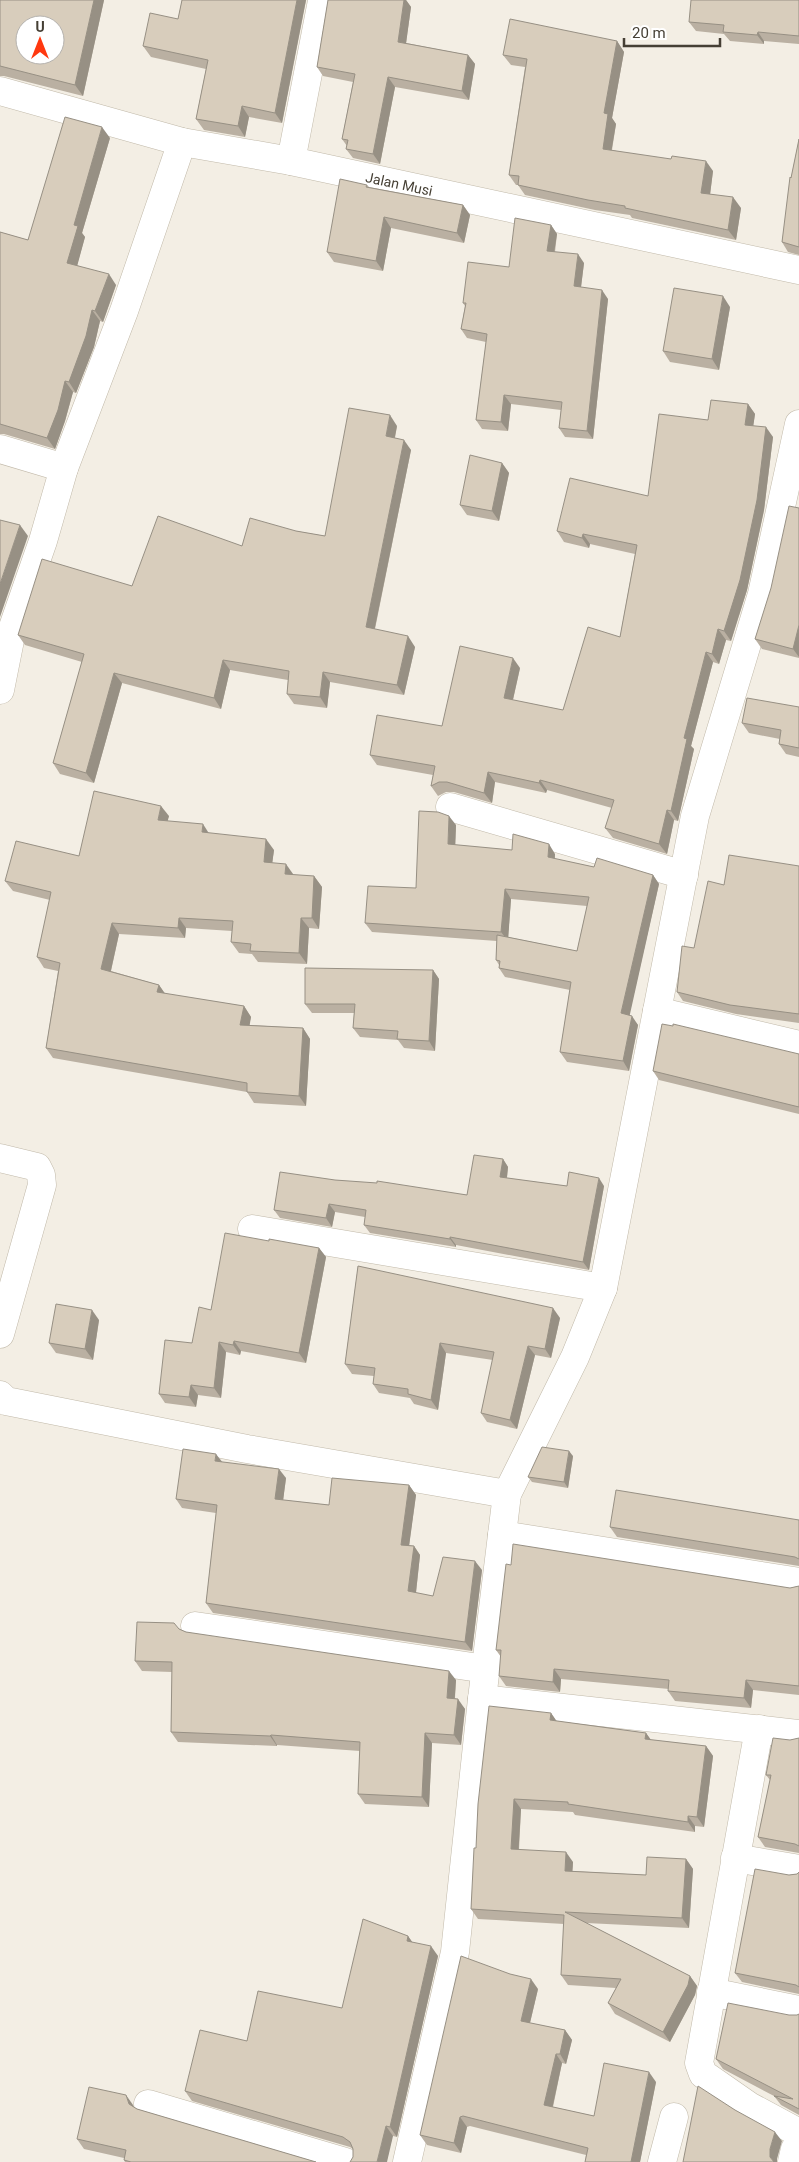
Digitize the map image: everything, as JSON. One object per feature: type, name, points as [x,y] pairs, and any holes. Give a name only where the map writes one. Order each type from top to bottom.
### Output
[{"type":"street","points":[[291,160],[322,1]]},
{"type":"street","name":"Jalan Musi","points":[[0,92],[182,142],[291,160],[799,270]]},
{"type":"street","points":[[0,690],[12,630],[43,541],[64,468],[124,311],[182,142]]},
{"type":"street","points":[[407,2162],[455,1952],[482,1699],[507,1494],[575,1357],[603,1288],[695,816],[762,594],[799,424]]},
{"type":"street","points":[[0,449],[64,468]]},
{"type":"street","points":[[450,807],[684,875]]},
{"type":"street","points":[[657,1011],[799,1045]]},
{"type":"street","points":[[0,1158],[37,1168],[41,1175],[42,1186],[0,1334]]},
{"type":"street","points":[[252,1229],[603,1288]]},
{"type":"street","points":[[0,1395],[6,1401],[247,1450],[507,1494]]},
{"type":"street","points":[[502,1535],[799,1582]]},
{"type":"street","points":[[195,1626],[486,1669]]},
{"type":"street","points":[[482,1699],[799,1734]]},
{"type":"street","points":[[758,1729],[699,2063],[703,2074],[749,2106],[796,2148]]},
{"type":"street","points":[[735,1858],[799,1869]]},
{"type":"street","points":[[711,1992],[799,2010]]},
{"type":"street","points":[[148,2104],[345,2162]]},
{"type":"street","points":[[662,2162],[674,2117]]},
{"type":"building","points":[[0,0],[94,0],[75,85],[0,66]]},
{"type":"building","points":[[182,0],[297,0],[275,113],[242,106],[238,126],[196,119],[208,60],[143,46],[150,13],[178,19]]},
{"type":"building","points":[[328,0],[404,0],[398,42],[468,55],[462,91],[388,77],[373,154],[346,149],[348,140],[342,139],[355,74],[317,67]]},
{"type":"building","points":[[691,0],[799,0],[799,36],[758,32],[757,35],[723,32],[724,25],[689,22]]},
{"type":"building","points":[[510,19],[617,41],[604,113],[608,114],[603,149],[671,159],[672,156],[706,161],[701,193],[733,197],[728,230],[625,208],[625,206],[518,185],[519,176],[509,175],[527,59],[503,55]]},
{"type":"building","points":[[65,117],[102,127],[74,225],[78,226],[67,263],[109,274],[95,311],[92,310],[86,336],[69,382],[65,381],[58,410],[47,438],[0,424],[0,232],[28,240]]},
{"type":"building","points":[[799,139],[799,247],[782,242],[790,177]]},
{"type":"building","points":[[340,179],[367,185],[366,187],[463,205],[457,233],[384,217],[376,261],[327,252]]},
{"type":"building","points":[[515,218],[551,225],[547,251],[578,254],[574,286],[602,290],[587,431],[559,428],[562,402],[504,395],[501,422],[476,420],[487,334],[461,329],[466,303],[463,303],[468,262],[509,267]]},
{"type":"building","points":[[674,288],[723,296],[712,359],[663,351]]},
{"type":"building","points":[[711,400],[748,404],[745,425],[766,427],[757,500],[740,580],[724,631],[718,629],[712,654],[706,652],[684,738],[687,739],[671,811],[667,810],[659,844],[605,828],[614,800],[540,780],[539,783],[488,772],[484,793],[447,782],[439,782],[431,786],[435,766],[370,755],[377,715],[442,726],[460,646],[513,658],[504,698],[563,710],[588,627],[620,637],[637,545],[583,534],[582,538],[557,531],[570,478],[648,496],[659,414],[708,420]]},
{"type":"building","points":[[349,408],[390,415],[386,436],[404,440],[366,627],[408,636],[397,685],[323,672],[320,697],[287,694],[289,671],[223,660],[214,698],[114,673],[86,773],[53,763],[84,654],[18,635],[42,559],[132,586],[158,516],[242,546],[250,518],[296,531],[325,536]]},
{"type":"building","points":[[470,455],[502,463],[492,511],[460,505]]},
{"type":"building","points":[[789,506],[799,508],[799,625],[793,649],[755,639],[771,588]]},
{"type":"building","points":[[0,520],[20,525],[0,584]]},
{"type":"building","points":[[747,698],[799,707],[799,748],[779,744],[781,730],[742,723]]},
{"type":"building","points":[[94,791],[161,806],[158,820],[203,824],[202,832],[266,839],[264,862],[286,864],[285,874],[314,876],[312,918],[301,918],[299,953],[250,951],[251,944],[231,942],[233,921],[179,918],[178,928],[112,923],[101,969],[159,985],[157,992],[244,1006],[240,1025],[303,1028],[299,1096],[247,1092],[247,1083],[46,1048],[60,963],[37,957],[51,892],[5,881],[16,841],[79,856]]},
{"type":"building","points":[[419,811],[438,812],[449,816],[448,844],[512,850],[513,834],[549,844],[548,857],[594,867],[597,858],[653,875],[621,1013],[632,1016],[623,1061],[560,1052],[571,982],[499,968],[500,961],[496,960],[497,935],[577,951],[589,897],[505,889],[501,932],[365,923],[368,886],[416,888]]},
{"type":"building","points":[[729,855],[799,866],[799,1014],[730,1005],[677,992],[682,946],[694,948],[708,881],[724,885]]},
{"type":"building","points":[[305,968],[433,970],[429,1041],[397,1039],[398,1031],[353,1028],[355,1004],[305,1004]]},
{"type":"building","points":[[662,1024],[673,1026],[673,1024],[799,1054],[799,1107],[653,1071]]},
{"type":"building","points":[[474,1155],[503,1159],[500,1177],[567,1186],[569,1172],[599,1178],[583,1262],[450,1237],[450,1239],[364,1225],[366,1210],[329,1204],[326,1218],[274,1210],[280,1172],[335,1180],[377,1183],[377,1181],[467,1195]]},
{"type":"building","points":[[225,1233],[319,1248],[299,1353],[234,1341],[233,1345],[219,1342],[214,1388],[191,1385],[189,1397],[159,1394],[165,1340],[192,1343],[199,1307],[211,1310]]},
{"type":"building","points":[[358,1266],[553,1308],[545,1349],[528,1346],[510,1420],[481,1413],[494,1352],[440,1343],[431,1400],[408,1394],[408,1389],[373,1384],[375,1368],[345,1364]]},
{"type":"building","points":[[56,1304],[92,1310],[85,1349],[49,1343]]},
{"type":"building","points":[[542,1447],[569,1451],[564,1482],[528,1477]]},
{"type":"building","points":[[183,1449],[216,1454],[215,1461],[279,1469],[275,1499],[329,1505],[332,1478],[409,1485],[401,1545],[414,1546],[408,1591],[433,1596],[443,1557],[475,1561],[465,1642],[206,1603],[217,1505],[176,1499]]},
{"type":"building","points":[[616,1490],[799,1520],[799,1559],[610,1527]]},
{"type":"building","points":[[513,1544],[790,1588],[799,1586],[799,1686],[746,1680],[744,1698],[668,1691],[669,1680],[554,1669],[553,1682],[499,1676],[501,1650],[496,1650],[506,1564],[511,1565]]},
{"type":"building","points":[[137,1622],[174,1623],[179,1629],[186,1632],[449,1671],[447,1698],[458,1699],[454,1735],[425,1733],[422,1797],[358,1794],[360,1742],[271,1735],[171,1732],[172,1662],[135,1661]]},
{"type":"building","points":[[489,1706],[551,1713],[550,1720],[646,1733],[645,1739],[706,1746],[697,1817],[688,1816],[688,1822],[568,1804],[568,1802],[514,1799],[511,1849],[566,1852],[565,1871],[646,1875],[647,1857],[686,1859],[682,1918],[565,1912],[690,1976],[688,1985],[663,2032],[608,2003],[621,1979],[561,1975],[564,1915],[471,1909],[474,1848],[476,1848],[478,1804]]},
{"type":"building","points":[[773,1738],[790,1740],[799,1738],[799,1846],[758,1837],[771,1775],[766,1775]]},
{"type":"building","points":[[755,1869],[789,1875],[799,1872],[799,1987],[735,1973]]},
{"type":"building","points":[[363,1919],[408,1936],[407,1941],[431,1946],[390,2127],[386,2126],[377,2162],[350,2162],[353,2157],[353,2149],[350,2142],[343,2137],[185,2091],[200,2030],[247,2041],[258,1991],[342,2008]]},
{"type":"building","points":[[461,1956],[510,1974],[531,1979],[521,2021],[565,2030],[560,2054],[556,2054],[544,2105],[594,2116],[604,2063],[649,2072],[631,2162],[585,2162],[588,2148],[463,2116],[460,2117],[454,2143],[420,2135]]},
{"type":"building","points":[[728,2003],[789,2015],[799,2014],[799,2109],[774,2096],[793,2099],[716,2059]]},
{"type":"building","points":[[698,2086],[735,2110],[775,2132],[770,2149],[770,2157],[774,2162],[683,2162]]},
{"type":"building","points":[[89,2087],[126,2095],[129,2104],[137,2109],[316,2162],[131,2162],[124,2160],[126,2150],[77,2139]]}]
